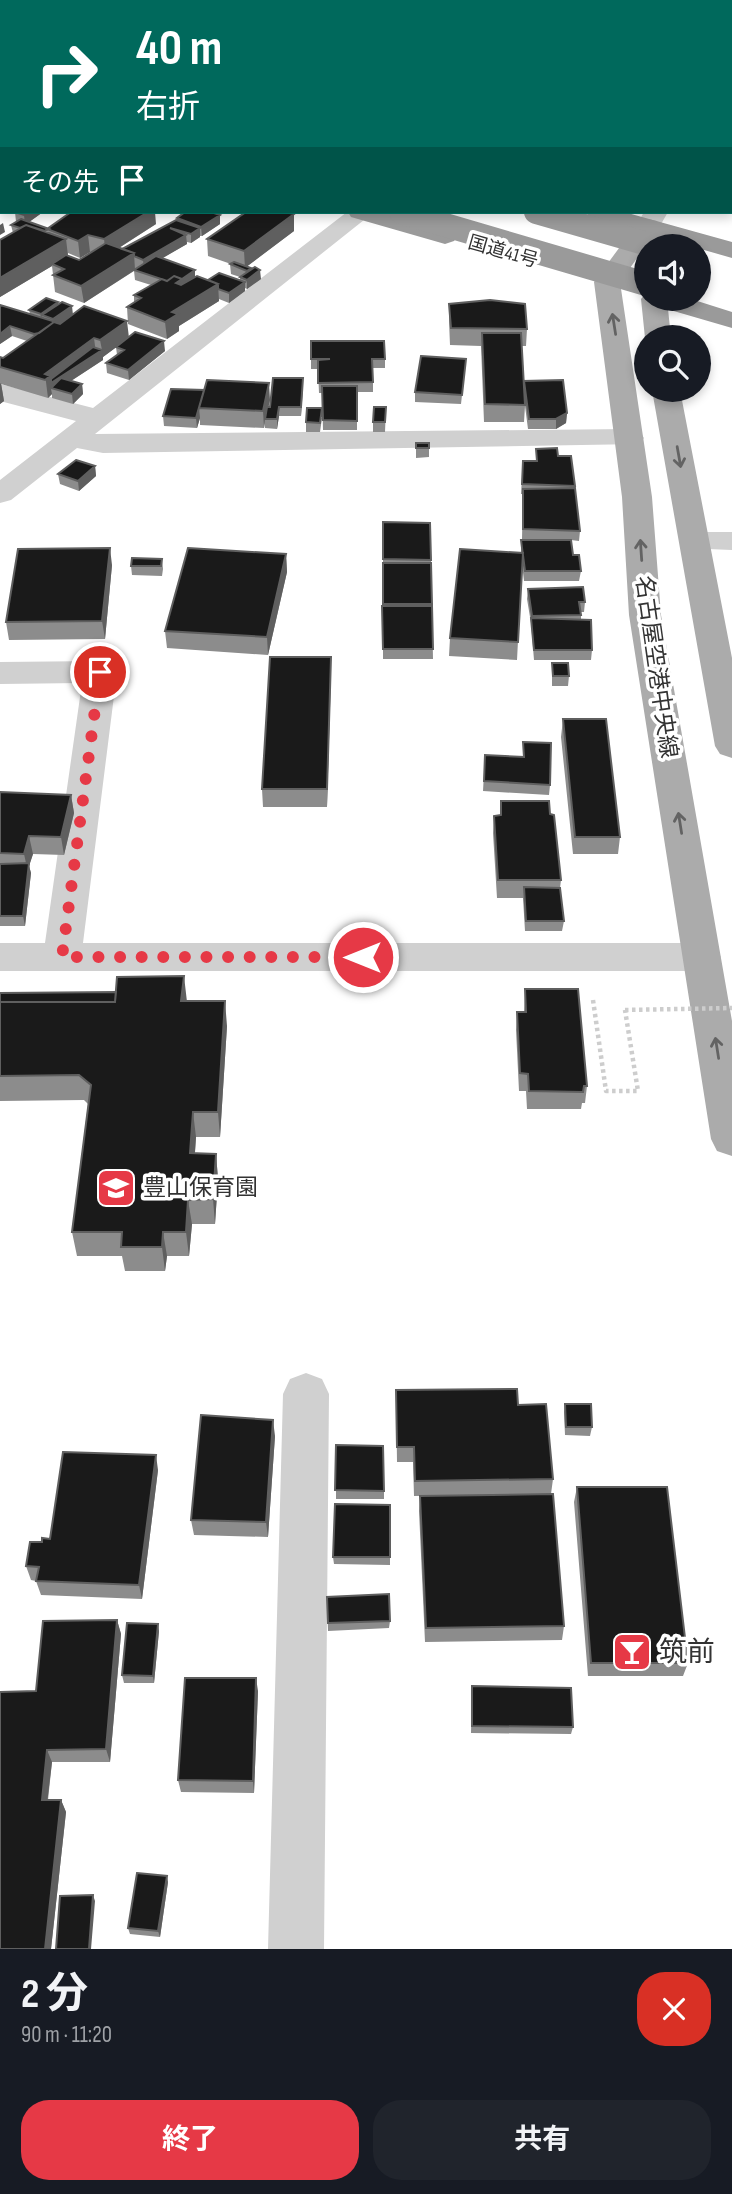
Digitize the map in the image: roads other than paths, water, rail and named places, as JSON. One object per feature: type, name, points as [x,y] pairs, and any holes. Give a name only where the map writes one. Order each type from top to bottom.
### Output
[{"type":"highway","name":"国道41号","points":[[368,214],[634,290]]},
{"type":"highway","points":[[408,214],[634,280]]},
{"type":"highway","points":[[547,214],[732,250]]},
{"type":"highway","points":[[603,214],[653,233]]},
{"type":"highway","points":[[711,262],[732,268]]},
{"type":"highway","points":[[711,303],[732,310]]},
{"type":"highway","points":[[702,311],[732,320]]},
{"type":"main road","points":[[607,282],[653,233]]},
{"type":"main road","name":"名古屋空港中央線","points":[[607,282],[630,438],[645,615],[732,1139]]},
{"type":"main road","points":[[668,402],[732,746]]},
{"type":"street","points":[[0,494],[358,214]]},
{"type":"street","points":[[0,392],[97,418]]},
{"type":"street","points":[[71,438],[103,444],[630,438]]},
{"type":"street","points":[[694,541],[732,541]]},
{"type":"street","points":[[0,673],[100,672],[62,957]]},
{"type":"street","points":[[0,957],[702,957]]},
{"type":"street","points":[[296,1949],[306,1394]]},
{"type":"place","name":"豊山保育園","points":[[116,1188]]},
{"type":"place","name":"筑前","points":[[632,1652]]}]
